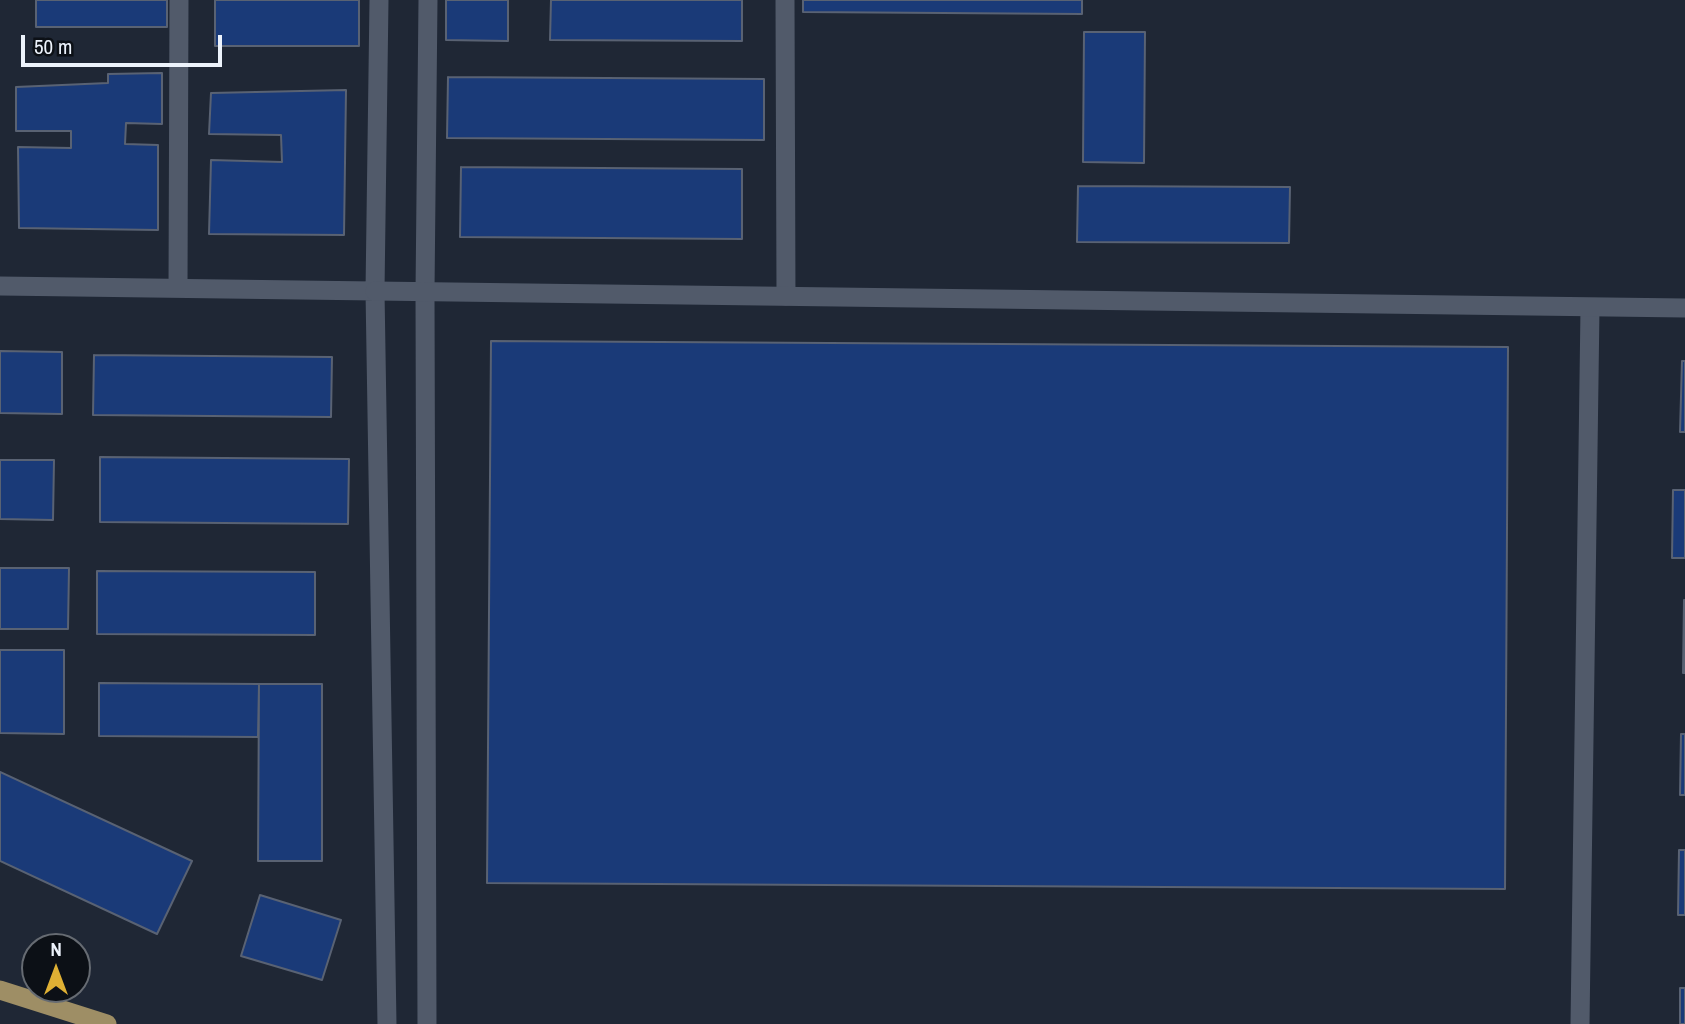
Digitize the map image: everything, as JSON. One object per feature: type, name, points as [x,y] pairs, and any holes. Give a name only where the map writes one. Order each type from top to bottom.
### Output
[{"type":"main road","points":[[0,990],[107,1024]]},
{"type":"street","points":[[178,288],[179,0]]},
{"type":"street","points":[[379,0],[375,291],[387,1024]]},
{"type":"street","points":[[427,1024],[425,292],[428,0]]},
{"type":"street","points":[[785,0],[786,296]]},
{"type":"street","points":[[0,285],[1685,308]]},
{"type":"street","points":[[1580,1024],[1590,307]]},
{"type":"building","points":[[36,0],[167,0],[167,27],[36,27]]},
{"type":"building","points":[[215,0],[359,0],[359,46],[215,46]]},
{"type":"building","points":[[446,0],[508,0],[508,41],[446,40]]},
{"type":"building","points":[[551,0],[742,0],[742,41],[550,40]]},
{"type":"building","points":[[803,0],[1082,0],[1082,14],[803,12]]},
{"type":"building","points":[[1084,32],[1145,32],[1144,163],[1083,162]]},
{"type":"building","points":[[162,73],[162,124],[126,123],[125,144],[158,145],[158,230],[19,228],[18,147],[71,148],[71,131],[16,131],[16,87],[108,83],[108,74]]},
{"type":"building","points":[[448,77],[764,79],[764,140],[447,138]]},
{"type":"building","points":[[346,90],[344,235],[209,234],[211,160],[282,162],[281,135],[209,134],[211,93]]},
{"type":"building","points":[[461,167],[742,169],[742,239],[460,237]]},
{"type":"building","points":[[1078,186],[1290,187],[1289,243],[1077,242]]},
{"type":"building","points":[[491,341],[1508,347],[1505,889],[487,883]]},
{"type":"building","points":[[0,351],[62,352],[62,414],[0,413]]},
{"type":"building","points":[[94,355],[332,357],[331,417],[93,415]]},
{"type":"building","points":[[1682,361],[1685,361],[1685,432],[1680,432]]},
{"type":"building","points":[[100,457],[349,459],[348,524],[100,522]]},
{"type":"building","points":[[0,460],[54,460],[53,520],[0,519]]},
{"type":"building","points":[[1673,490],[1685,490],[1685,558],[1672,558]]},
{"type":"building","points":[[0,568],[69,568],[68,629],[0,629]]},
{"type":"building","points":[[97,571],[315,572],[315,635],[97,634]]},
{"type":"building","points":[[1684,600],[1685,673],[1683,673]]},
{"type":"building","points":[[0,650],[64,650],[64,734],[0,733]]},
{"type":"building","points":[[99,683],[259,684],[258,737],[99,736]]},
{"type":"building","points":[[259,684],[322,684],[322,861],[258,861]]},
{"type":"building","points":[[1681,734],[1685,734],[1685,795],[1680,795]]},
{"type":"building","points":[[0,772],[192,861],[157,934],[0,861]]},
{"type":"building","points":[[1679,850],[1685,850],[1685,915],[1678,915]]},
{"type":"building","points":[[260,895],[341,920],[322,980],[241,956]]},
{"type":"building","points":[[1680,988],[1685,988],[1685,1024],[1680,1024]]}]
